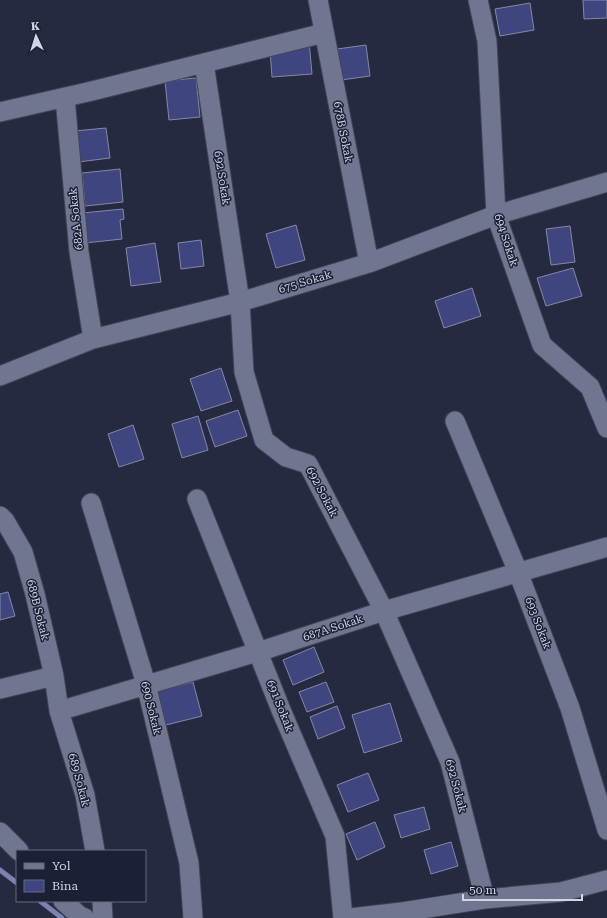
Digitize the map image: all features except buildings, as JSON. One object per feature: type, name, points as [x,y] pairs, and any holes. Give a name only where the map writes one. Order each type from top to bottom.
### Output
[{"type":"street","name":"678B Sokak","points":[[318,0],[369,263]]},
{"type":"street","name":"694 Sokak","points":[[478,0],[487,41],[496,215],[542,345],[590,387],[607,428]]},
{"type":"street","points":[[0,112],[65,98],[324,33]]},
{"type":"street","name":"692 Sokak","points":[[204,63],[240,302],[244,372],[264,440],[286,457],[308,464],[384,611],[450,762],[485,899]]},
{"type":"street","name":"682A Sokak","points":[[65,98],[80,252],[93,339]]},
{"type":"street","name":"675 Sokak","points":[[0,376],[93,339],[240,302],[369,263],[496,215],[607,182]]},
{"type":"street","name":"693 Sokak","points":[[455,421],[518,572],[570,708],[607,830]]},
{"type":"street","name":"691 Sokak","points":[[197,499],[281,710],[335,836],[343,918]]},
{"type":"street","name":"690 Sokak","points":[[91,503],[146,684],[189,863],[193,918]]},
{"type":"street","name":"689B Sokak","points":[[0,516],[5,521],[24,552],[54,676],[59,711]]},
{"type":"street","name":"687A Sokak","points":[[59,711],[384,611],[607,547]]},
{"type":"street","points":[[0,689],[54,676]]},
{"type":"street","name":"689 Sokak","points":[[59,711],[85,795],[95,850]]},
{"type":"street","points":[[0,832],[19,850]]},
{"type":"street","points":[[350,918],[402,912],[485,899],[561,892],[607,880]]},
{"type":"street","points":[[64,902],[80,916],[85,918]]},
{"type":"street","points":[[102,902],[103,918]]},
{"type":"waterway","points":[[0,870],[16,882]]},
{"type":"waterway","points":[[41,902],[62,918]]}]
